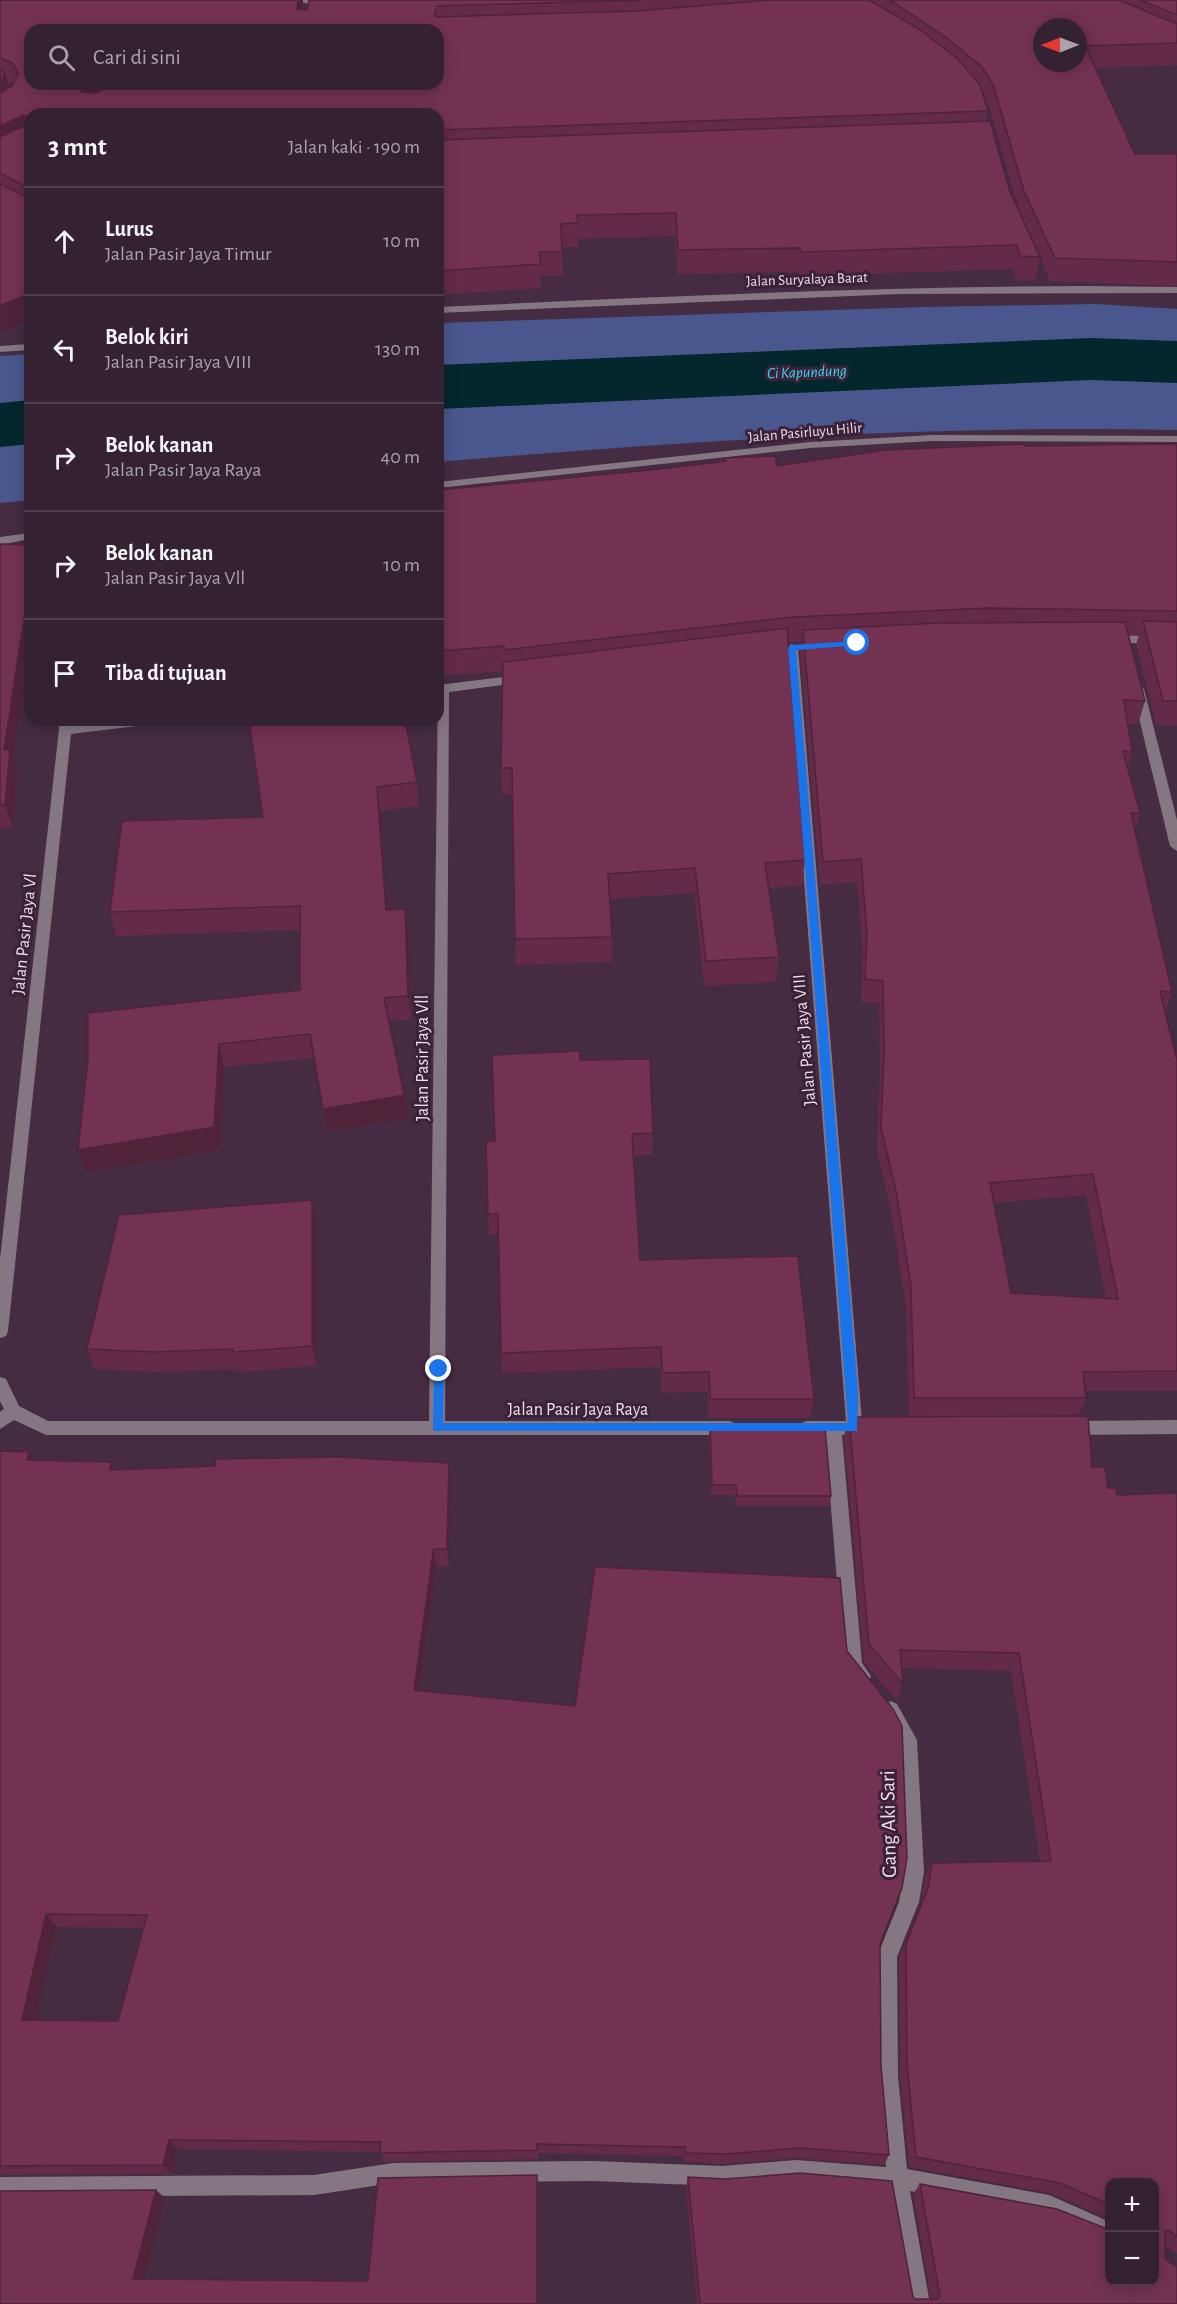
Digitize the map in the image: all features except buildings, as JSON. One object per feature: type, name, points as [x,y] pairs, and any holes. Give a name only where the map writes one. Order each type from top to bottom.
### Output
[{"type":"street","points":[[299,0],[335,8]]},
{"type":"street","name":"Jalan Suryalaya Barat","points":[[444,310],[1043,283],[1177,290]]},
{"type":"street","points":[[0,349],[24,347]]},
{"type":"street","name":"Jalan Pasirluyu Hilir","points":[[444,484],[821,445],[932,438],[1177,439]]},
{"type":"street","points":[[0,541],[24,537]]},
{"type":"street","points":[[1094,639],[1127,645],[1177,641]]},
{"type":"street","name":"Jalan Pasir Jaya VIII","points":[[792,648],[852,1380],[854,1428]]},
{"type":"street","points":[[1135,674],[1177,846]]},
{"type":"street","points":[[444,689],[532,678]]},
{"type":"street","name":"Jalan Pasir Jaya Vl","points":[[0,1331],[66,726]]},
{"type":"street","name":"Jalan Pasir Jaya Vll","points":[[437,1428],[441,726]]},
{"type":"street","points":[[0,1384],[13,1411],[0,1422]]},
{"type":"street","name":"Jalan Pasir Jaya Raya","points":[[13,1411],[46,1428],[749,1428]]},
{"type":"street","points":[[785,1428],[878,1428]]},
{"type":"street","name":"Gang Aki Sari","points":[[833,1428],[853,1666],[896,1717],[908,1740],[914,1872],[909,1902],[887,1957],[888,2076],[897,2178],[919,2304]]},
{"type":"street","points":[[1057,1428],[1177,1428]]},
{"type":"street","points":[[0,2187],[314,2185],[393,2173],[593,2171],[722,2176],[796,2170],[897,2178],[1049,2206],[1108,2232]]},
{"type":"shaded area","points":[[1096,304],[1177,309],[1177,430],[899,432],[715,441],[444,462],[444,323],[925,307]]},
{"type":"shaded area","points":[[24,354],[24,501],[0,503],[0,356]]},
{"type":"waterway","name":"Ci Kapundung","points":[[444,387],[1091,359],[1177,362]]},
{"type":"waterway","name":"Ci Kapundung","points":[[0,425],[24,423]]},
{"type":"route","points":[[439,1369],[437,1428],[854,1428],[853,1392],[792,648],[857,643]]}]
